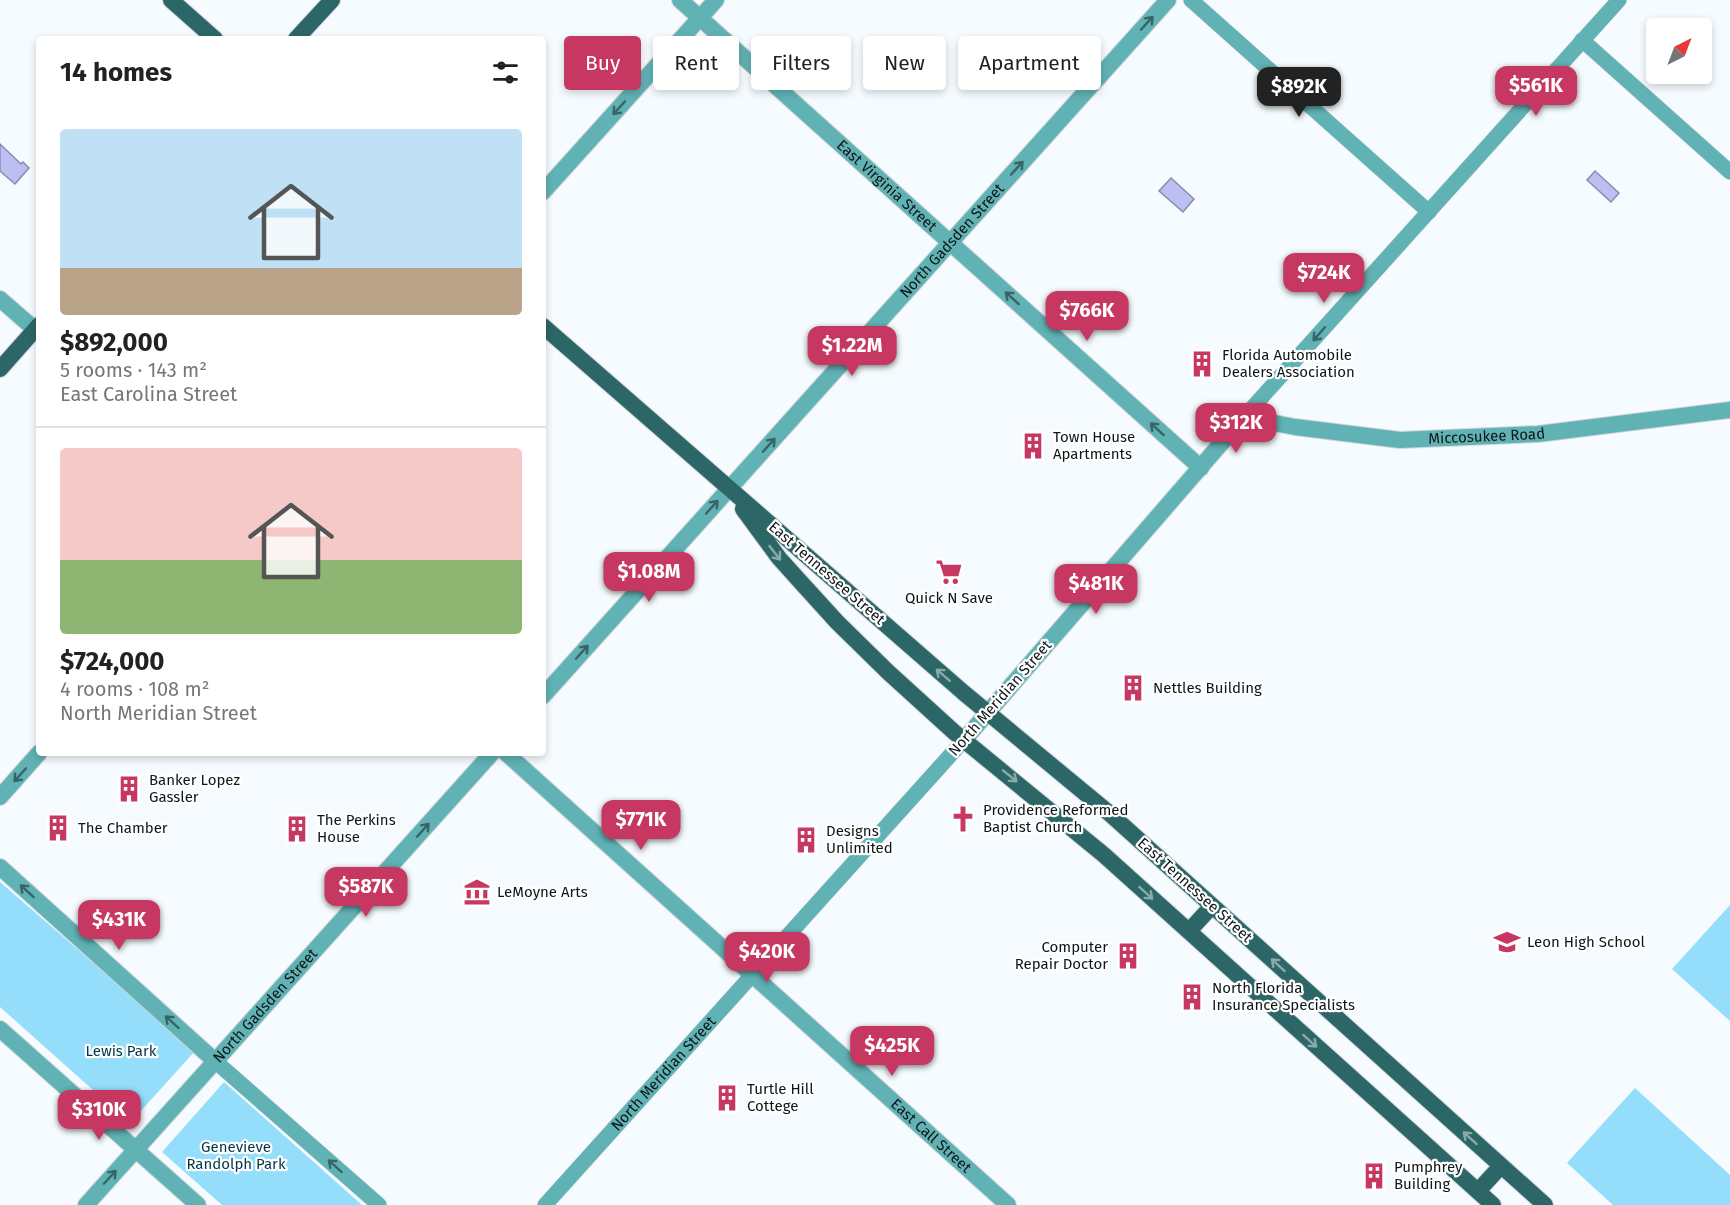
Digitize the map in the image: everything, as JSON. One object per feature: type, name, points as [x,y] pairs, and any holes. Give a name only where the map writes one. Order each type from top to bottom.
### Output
[{"type":"main road","points":[[171,0],[211,36]]},
{"type":"main road","points":[[299,36],[332,0]]},
{"type":"main road","name":"East Tennessee Street","points":[[546,329],[988,713],[1092,798],[1545,1205]]},
{"type":"main road","points":[[0,369],[36,331]]},
{"type":"main road","name":"East Tennessee Street","points":[[729,488],[779,558],[815,599],[888,672],[964,740],[1065,822],[1189,931],[1493,1205]]},
{"type":"main road","points":[[1189,931],[1212,906]]},
{"type":"main road","points":[[1478,1191],[1501,1166]]},
{"type":"street","name":"East Virginia Street","points":[[680,0],[1201,468]]},
{"type":"street","points":[[546,189],[716,0]]},
{"type":"street","name":"North Gadsden Street","points":[[546,693],[1168,0]]},
{"type":"street","points":[[1191,0],[1429,212]]},
{"type":"street","name":"North Meridian Street","points":[[545,1205],[964,740],[1244,417],[1618,0]]},
{"type":"street","points":[[1582,40],[1730,172]]},
{"type":"street","points":[[0,299],[36,327]]},
{"type":"street","name":"Miccosukee Road","points":[[1244,417],[1295,428],[1400,440],[1538,434],[1730,410]]},
{"type":"street","points":[[0,797],[36,756]]},
{"type":"street","name":"North Gadsden Street","points":[[86,1205],[489,756]]},
{"type":"street","name":"East Call Street","points":[[509,756],[1008,1205]]},
{"type":"street","points":[[0,867],[379,1205]]},
{"type":"street","points":[[0,1029],[198,1205]]},
{"type":"green space","name":"Lewis Park","points":[[0,882],[195,1051],[130,1123],[0,1007]]},
{"type":"green space","points":[[1730,905],[1730,1021],[1672,969]]},
{"type":"green space","name":"Genevieve Randolph Park","points":[[224,1082],[362,1205],[222,1205],[162,1152]]},
{"type":"green space","points":[[1635,1088],[1730,1175],[1730,1205],[1613,1205],[1567,1163]]},
{"type":"shaded area","points":[[0,144],[21,164],[23,162],[29,168],[15,184],[0,171]]},
{"type":"shaded area","points":[[1595,171],[1619,193],[1611,202],[1587,180]]},
{"type":"shaded area","points":[[1171,178],[1194,199],[1183,212],[1159,191]]},
{"type":"place","name":"Florida Automobile Dealers Association","points":[[1202,364]]},
{"type":"place","name":"Town House Apartments","points":[[1033,446]]},
{"type":"place","name":"Quick N Save","points":[[949,572]]},
{"type":"place","name":"Nettles Building","points":[[1133,688]]},
{"type":"place","name":"Banker Lopez Gassler","points":[[129,789]]},
{"type":"place","name":"Providence Reformed Baptist Church","points":[[963,819]]},
{"type":"place","name":"The Chamber","points":[[58,828]]},
{"type":"place","name":"The Perkins House","points":[[297,829]]},
{"type":"place","name":"Designs Unlimited","points":[[806,840]]},
{"type":"place","name":"LeMoyne Arts","points":[[477,892]]},
{"type":"place","name":"Leon High School","points":[[1507,942]]},
{"type":"place","name":"Computer Repair Doctor","points":[[1128,956]]},
{"type":"place","name":"North Florida Insurance Specialists","points":[[1192,997]]},
{"type":"place","name":"Turtle Hill Cottege","points":[[727,1098]]},
{"type":"place","name":"Pumphrey Building","points":[[1374,1176]]}]
